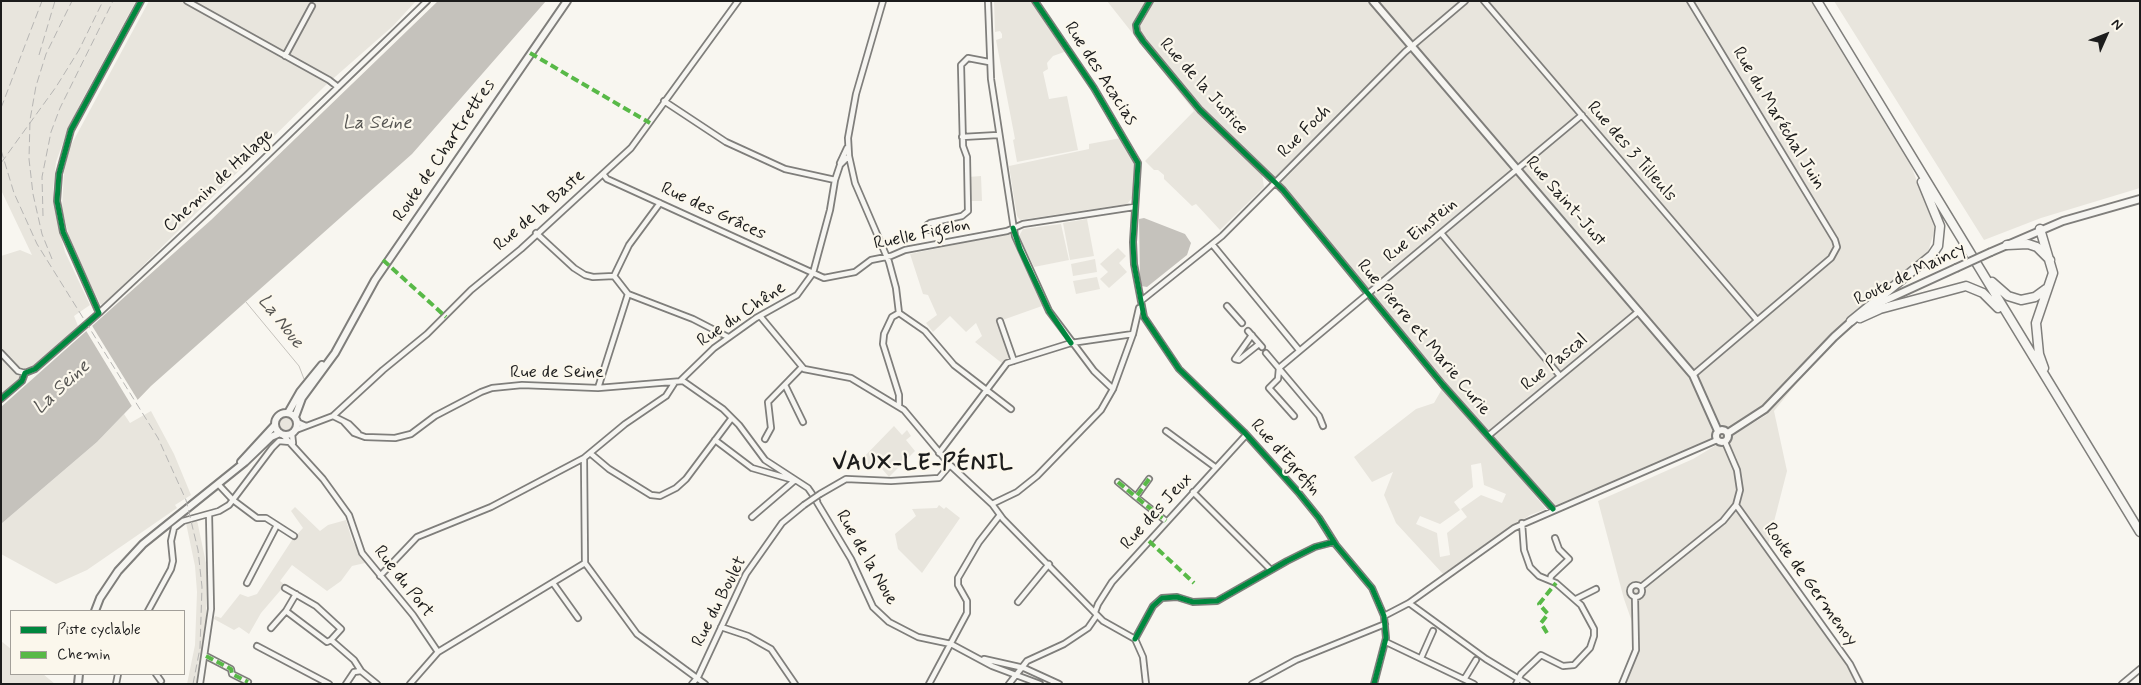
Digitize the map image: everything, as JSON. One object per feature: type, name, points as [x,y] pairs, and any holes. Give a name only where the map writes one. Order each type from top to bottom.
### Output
[{"type":"main road","points":[[1817,1],[2140,532]]},
{"type":"main road","points":[[1851,322],[1932,255],[1938,246],[1940,226],[1910,154]]},
{"type":"main road","points":[[2040,229],[2051,261],[2052,273],[2049,286],[2038,310],[2036,338],[2040,359],[2060,401]]},
{"type":"main road","points":[[2007,245],[2028,244],[2037,247],[2051,261]]},
{"type":"main road","points":[[1980,268],[1997,288],[2015,299],[2021,300],[2035,297],[2049,286]]},
{"type":"main road","points":[[1851,322],[1880,310],[1966,286],[1990,298],[2021,337]]},
{"type":"street","points":[[99,313],[63,232],[57,201],[59,174],[71,130],[141,1]]},
{"type":"street","points":[[186,1],[329,80],[338,87]]},
{"type":"street","name":"Chemin de Halage","points":[[1,399],[22,381],[25,373],[35,369],[99,313],[427,1]]},
{"type":"street","name":"Route de Chartrettes","points":[[295,426],[302,398],[335,353],[376,280],[567,1]]},
{"type":"street","name":"Rue de la Baste","points":[[333,416],[383,370],[427,334],[471,290],[631,148],[738,1]]},
{"type":"street","points":[[883,1],[858,87],[848,147],[855,183],[886,257],[896,288],[899,313],[925,331],[954,365],[1011,409]]},
{"type":"street","points":[[988,1],[989,62],[998,135],[1013,228],[1020,249],[1048,311],[1071,343],[1113,389]]},
{"type":"street","name":"Rue des Acacias","points":[[1035,1],[1098,95],[1138,163],[1134,207]]},
{"type":"street","name":"Rue de la Justice","points":[[1150,1],[1136,25],[1139,36],[1200,110],[1275,182]]},
{"type":"street","name":"Rue Saint-Just","points":[[1373,1],[1693,375],[1718,431]]},
{"type":"street","name":"Rue Foch","points":[[1140,301],[1212,244],[1411,46],[1465,1]]},
{"type":"street","name":"Rue des 3 Tilleuls","points":[[1484,1],[1757,320]]},
{"type":"street","name":"Rue du Maréchal Juin","points":[[1690,1],[1835,240],[1835,253],[1757,320]]},
{"type":"street","points":[[286,56],[312,6]]},
{"type":"street","points":[[935,222],[962,216],[968,211],[967,157],[962,146],[962,66],[968,58],[989,62]]},
{"type":"street","points":[[664,102],[726,142],[785,169],[835,180]]},
{"type":"street","name":"Rue Einstein","points":[[1294,416],[1269,388],[1278,379],[1279,368],[1582,115]]},
{"type":"street","points":[[962,137],[998,135]]},
{"type":"street","name":"Rue du Chêne","points":[[380,576],[417,537],[491,507],[564,466],[584,458],[625,424],[666,396],[677,381],[728,337],[797,294],[813,273],[830,210],[835,180],[848,147]]},
{"type":"street","points":[[840,165],[849,156]]},
{"type":"street","name":"Rue des Grâces","points":[[603,174],[607,179],[813,273]]},
{"type":"street","name":"Rue Pierre et Marie Curie","points":[[1275,182],[1443,385],[1553,509]]},
{"type":"street","name":"Route de Maincy","points":[[1728,434],[1765,409],[1834,337],[1851,322],[1878,304],[2040,229],[2140,199]]},
{"type":"street","points":[[614,276],[628,245],[660,203]]},
{"type":"street","points":[[992,504],[1017,492],[1037,476],[1098,414],[1113,389],[1133,334],[1140,301],[1134,264],[1134,207]]},
{"type":"street","name":"Ruelle Figelon","points":[[813,273],[824,278],[855,272],[871,260],[905,250],[1029,223],[1134,207]]},
{"type":"street","points":[[536,233],[574,268],[585,275],[593,277],[614,276]]},
{"type":"street","points":[[1441,233],[1560,376]]},
{"type":"street","points":[[1212,244],[1299,350]]},
{"type":"street","points":[[614,276],[628,294],[692,318],[728,337]]},
{"type":"street","points":[[598,388],[628,294]]},
{"type":"street","name":"Rue d'Egrefin","points":[[1140,301],[1144,318],[1179,370],[1246,435],[1307,502],[1334,542],[1367,580],[1384,616],[1385,624],[1386,642],[1374,684]]},
{"type":"street","points":[[1226,306],[1242,323]]},
{"type":"street","name":"Rue Pascal","points":[[1488,436],[1638,311]]},
{"type":"street","points":[[899,313],[892,317],[884,334],[883,344],[899,395],[899,406]]},
{"type":"street","points":[[760,316],[802,367],[808,370],[851,378],[899,406],[950,465],[992,504],[1000,515],[1103,621],[1135,639],[1143,657],[1146,684]]},
{"type":"street","points":[[1693,375],[1757,320]]},
{"type":"street","name":"Route de Chartrettes","points":[[276,425],[279,416],[288,414],[300,392],[314,376],[352,321]]},
{"type":"street","points":[[1000,321],[1014,361]]},
{"type":"street","points":[[1250,333],[1260,346],[1239,360],[1234,359],[1250,333]]},
{"type":"street","points":[[940,453],[1003,367],[1014,361],[1071,343],[1133,334]]},
{"type":"street","points":[[1,353],[18,371],[25,373]]},
{"type":"street","points":[[1266,353],[1319,416],[1323,426]]},
{"type":"street","points":[[765,438],[771,428],[768,402],[802,367]]},
{"type":"street","name":"Rue de Seine","points":[[333,416],[344,422],[354,433],[372,439],[410,435],[454,405],[481,392],[502,387],[598,388],[677,381]]},
{"type":"street","name":"Rue de la Noue","points":[[677,381],[683,381],[722,409],[739,425],[765,460],[813,494],[852,559],[869,598],[879,614],[909,634],[951,644],[992,666],[1040,684]]},
{"type":"street","points":[[784,385],[803,422]]},
{"type":"street","points":[[288,414],[295,426]]},
{"type":"street","points":[[96,610],[113,578],[133,554],[236,469],[270,437],[282,434],[295,426],[306,426],[333,416]]},
{"type":"street","points":[[590,453],[609,469],[651,495],[660,496],[676,488],[686,479],[731,419]]},
{"type":"street","points":[[236,469],[248,453],[276,425],[282,434]]},
{"type":"street","name":"Rue du Port","points":[[293,443],[295,426]]},
{"type":"street","points":[[1717,440],[1716,434],[1718,431],[1724,430],[1729,438],[1725,442]]},
{"type":"street","points":[[1166,431],[1215,467]]},
{"type":"street","name":"Rue du Port","points":[[282,434],[293,443],[323,479],[349,515],[362,553],[413,615],[438,652]]},
{"type":"street","name":"Rue des Jeux","points":[[1009,684],[1015,674],[1030,658],[1064,644],[1088,628],[1112,582],[1246,435]]},
{"type":"street","name":"Rue de la Noue","points":[[716,440],[759,471],[796,481]]},
{"type":"street","points":[[1384,616],[1409,602],[1496,539],[1522,523],[1717,440],[1725,442]]},
{"type":"street","points":[[149,610],[171,569],[173,561],[171,536],[174,528],[183,521],[226,507],[234,500],[272,448],[280,442],[293,443]]},
{"type":"street","points":[[1642,587],[1723,521],[1736,505],[1740,490],[1737,470],[1725,442]]},
{"type":"street","points":[[584,458],[585,563],[638,634],[698,677],[704,684]]},
{"type":"street","points":[[759,471],[765,460]]},
{"type":"street","name":"Rue du Boulet","points":[[692,684],[698,677],[746,574],[782,523],[820,494],[846,479],[891,481],[939,478],[950,465]]},
{"type":"street","points":[[1136,497],[1149,479]]},
{"type":"street","points":[[752,517],[796,481]]},
{"type":"street","points":[[1118,482],[1166,522]]},
{"type":"street","points":[[218,484],[229,496],[257,518],[266,518],[294,536]]},
{"type":"street","points":[[1193,492],[1271,570]]},
{"type":"street","name":"Route de Germenoy","points":[[1736,505],[1850,664],[1860,684]]},
{"type":"street","points":[[200,684],[206,656],[211,609],[209,514]]},
{"type":"street","points":[[929,684],[967,613],[967,602],[958,585],[958,578],[979,542],[1000,515]]},
{"type":"street","points":[[1516,684],[1519,678],[1541,655],[1567,667],[1578,662],[1593,643],[1594,629],[1585,610],[1576,599],[1550,580],[1539,576],[1530,567],[1524,550],[1522,523]]},
{"type":"street","points":[[247,583],[277,525]]},
{"type":"street","points":[[1550,580],[1550,576],[1569,559],[1559,549],[1555,538]]},
{"type":"street","points":[[1135,639],[1157,601],[1162,598],[1177,597],[1193,602],[1217,601],[1315,547],[1334,542]]},
{"type":"street","points":[[410,684],[438,652],[585,563]]},
{"type":"street","points":[[1018,602],[1049,564]]},
{"type":"street","points":[[553,583],[578,618]]},
{"type":"street","points":[[1635,598],[1630,594],[1631,587],[1638,585],[1642,587]]},
{"type":"street","points":[[1635,598],[1642,594],[1642,587]]},
{"type":"street","points":[[285,588],[316,606],[341,629],[327,642],[286,611]]},
{"type":"street","points":[[1576,599],[1596,589]]},
{"type":"street","points":[[271,628],[286,611],[296,594]]},
{"type":"street","points":[[1622,684],[1636,650],[1635,598]]},
{"type":"street","points":[[1409,602],[1486,659],[1528,684]]},
{"type":"street","points":[[1252,684],[1296,660],[1385,624]]},
{"type":"street","points":[[721,627],[748,636],[771,649],[795,684]]},
{"type":"street","points":[[1421,658],[1433,631]]},
{"type":"street","points":[[331,640],[354,660],[361,671],[377,684]]},
{"type":"street","points":[[1386,642],[1465,678],[1474,684]]},
{"type":"street","points":[[257,646],[329,684]]},
{"type":"street","points":[[206,656],[248,682]]},
{"type":"street","name":"Rue de la Noue","points":[[978,658],[1021,667],[1059,684]]},
{"type":"street","points":[[1465,678],[1476,660]]},
{"type":"street","points":[[2122,684],[2140,669]]},
{"type":"street","points":[[346,684],[354,672],[361,671]]},
{"type":"street","points":[[157,675],[161,681]]},
{"type":"shaded area","points":[[1,1],[136,1],[80,104],[56,162],[53,190],[58,226],[65,252],[90,305],[74,316],[78,326],[1,394],[1,256],[20,250],[32,255],[1,190]]},
{"type":"shaded area","points":[[149,1],[416,1],[393,26],[327,84],[103,305],[100,304],[71,244],[62,209],[64,172],[70,147]]},
{"type":"shaded area","points":[[994,1],[1030,1],[1067,51],[1053,56],[1047,63],[1048,69],[1043,72],[1049,99],[1067,96],[1078,150],[1017,162],[1013,140],[1015,139],[996,40],[1002,38],[1002,34],[1000,31],[995,32]]},
{"type":"shaded area","points":[[1107,1],[1812,1],[1907,155],[1935,229],[1928,252],[1854,312],[1774,411],[1787,471],[1768,545],[1863,679],[1864,684],[1623,684],[1636,658],[1637,636],[1624,599],[1598,501],[1693,459],[1768,414],[1725,433],[1724,438],[1719,436],[1552,509],[1272,174],[1262,174],[1264,187],[1220,230],[1196,204],[1192,206],[1164,179],[1164,175],[1158,170],[1154,170],[1145,161],[1194,111]]},
{"type":"shaded area","points":[[1834,1],[2140,1],[2140,188],[2041,218],[1984,240]]},
{"type":"shaded area","points":[[1121,138],[1135,165],[1132,198],[1127,204],[1020,220],[1017,216],[1009,166],[1089,149],[1089,144]]},
{"type":"shaded area","points":[[981,176],[982,201],[970,201],[968,177]]},
{"type":"shaded area","points":[[1087,219],[1094,256],[1070,260],[1063,223]]},
{"type":"shaded area","points":[[1061,224],[1069,260],[1034,267],[1019,236],[1023,229]]},
{"type":"shaded area","points":[[1011,233],[1042,306],[997,322],[1011,359],[1003,364],[975,342],[982,336],[976,323],[966,332],[950,316],[933,332],[926,323],[937,315],[928,295],[923,294],[910,254]]},
{"type":"shaded area","points":[[1118,248],[1126,256],[1119,263],[1127,272],[1109,288],[1100,279],[1108,272],[1100,264]]},
{"type":"shaded area","points":[[1095,259],[1097,272],[1073,276],[1071,264]]},
{"type":"shaded area","points":[[1097,277],[1100,289],[1076,294],[1073,281]]},
{"type":"shaded area","points":[[1442,389],[1478,426],[1546,509],[1530,515],[1443,574],[1396,523],[1384,495],[1393,472],[1372,482],[1354,457],[1416,409],[1434,403]],"holes":[[[1481,463],[1484,485],[1506,494],[1502,503],[1481,495],[1461,509],[1467,517],[1447,533],[1450,555],[1440,557],[1437,533],[1416,524],[1420,516],[1440,524],[1460,510],[1454,502],[1473,487],[1471,465]]]},
{"type":"shaded area","points":[[151,411],[174,454],[191,495],[175,505],[177,508],[87,570],[56,584],[1,554],[1,524],[97,442],[124,414],[130,423]]},
{"type":"shaded area","points":[[287,416],[293,418],[295,424],[293,430],[287,432],[281,430],[279,424],[281,418]]},
{"type":"shaded area","points":[[894,426],[902,435],[907,430],[911,436],[906,440],[915,451],[889,477],[877,463],[869,470],[860,461]]},
{"type":"shaded area","points":[[939,505],[944,509],[946,507],[960,518],[922,573],[898,549],[895,534],[916,516],[912,509],[937,508]]},
{"type":"shaded area","points":[[295,507],[320,531],[328,525],[346,520],[352,540],[365,563],[352,566],[341,581],[327,591],[292,565],[280,581],[285,585],[261,613],[249,634],[239,627],[234,630],[214,619],[215,616],[221,618],[240,594],[248,597],[257,594],[292,540],[303,528],[291,511]]},
{"type":"shaded area","points":[[197,520],[207,568],[206,625],[197,684],[187,684],[195,645],[197,592],[195,566],[186,523]]},
{"type":"shaded area","points":[[1,641],[10,648],[10,675],[44,675],[55,684],[1,684]]},
{"type":"water","name":"La Seine","points":[[438,1],[546,1],[412,154],[151,386],[97,442],[1,524],[1,407],[211,220]]},
{"type":"water","points":[[1144,218],[1185,234],[1191,243],[1187,255],[1147,287],[1141,286],[1140,278],[1139,219]]},
{"type":"pier","points":[[91,324],[139,402],[133,408],[85,329]]},
{"type":"waterway","name":"La Noue","points":[[246,302],[299,366],[304,379]]},
{"type":"railway","points":[[1,108],[42,1]]},
{"type":"railway","points":[[39,55],[55,1]]},
{"type":"railway","points":[[52,259],[42,234],[33,194],[29,159],[30,120],[36,86],[46,54],[72,1]]},
{"type":"railway","points":[[1,163],[56,87],[79,50],[103,1]]},
{"type":"railway","points":[[43,216],[42,177],[51,132],[60,108],[113,1]]},
{"type":"railway","points":[[1,150],[14,193],[37,244],[158,438],[186,500],[198,550],[202,587],[200,648],[193,684]]},
{"type":"marked path","points":[[530,53],[650,123]]},
{"type":"marked path","points":[[383,260],[446,317]]},
{"type":"marked path","points":[[1149,479],[1136,497],[1166,521]]},
{"type":"marked path","points":[[1118,482],[1136,497]]},
{"type":"marked path","points":[[1149,541],[1194,583]]},
{"type":"marked path","points":[[1547,633],[1541,623],[1548,614],[1539,604],[1556,583]]},
{"type":"marked path","points":[[206,656],[231,669],[232,674],[248,682]]},
{"type":"cycle path","points":[[1,399],[22,381],[25,373],[35,369],[99,313],[63,232],[57,201],[59,174],[71,130],[141,1]]},
{"type":"cycle path","points":[[1035,1],[1094,88],[1138,163],[1133,242],[1134,264],[1144,317],[1179,369],[1244,432],[1298,492],[1319,518],[1336,545],[1372,588],[1384,616],[1386,638],[1374,684]]},
{"type":"cycle path","points":[[1150,1],[1136,25],[1137,32],[1143,41],[1200,110],[1283,190],[1443,385],[1553,509]]},
{"type":"cycle path","points":[[1013,228],[1020,249],[1049,311],[1071,343]]},
{"type":"cycle path","points":[[1135,639],[1153,606],[1162,598],[1177,597],[1193,602],[1217,601],[1287,561],[1315,547],[1334,542]]},
{"type":"district","name":"VAUX-LE-PÉNIL","points":[[923,464]]}]
